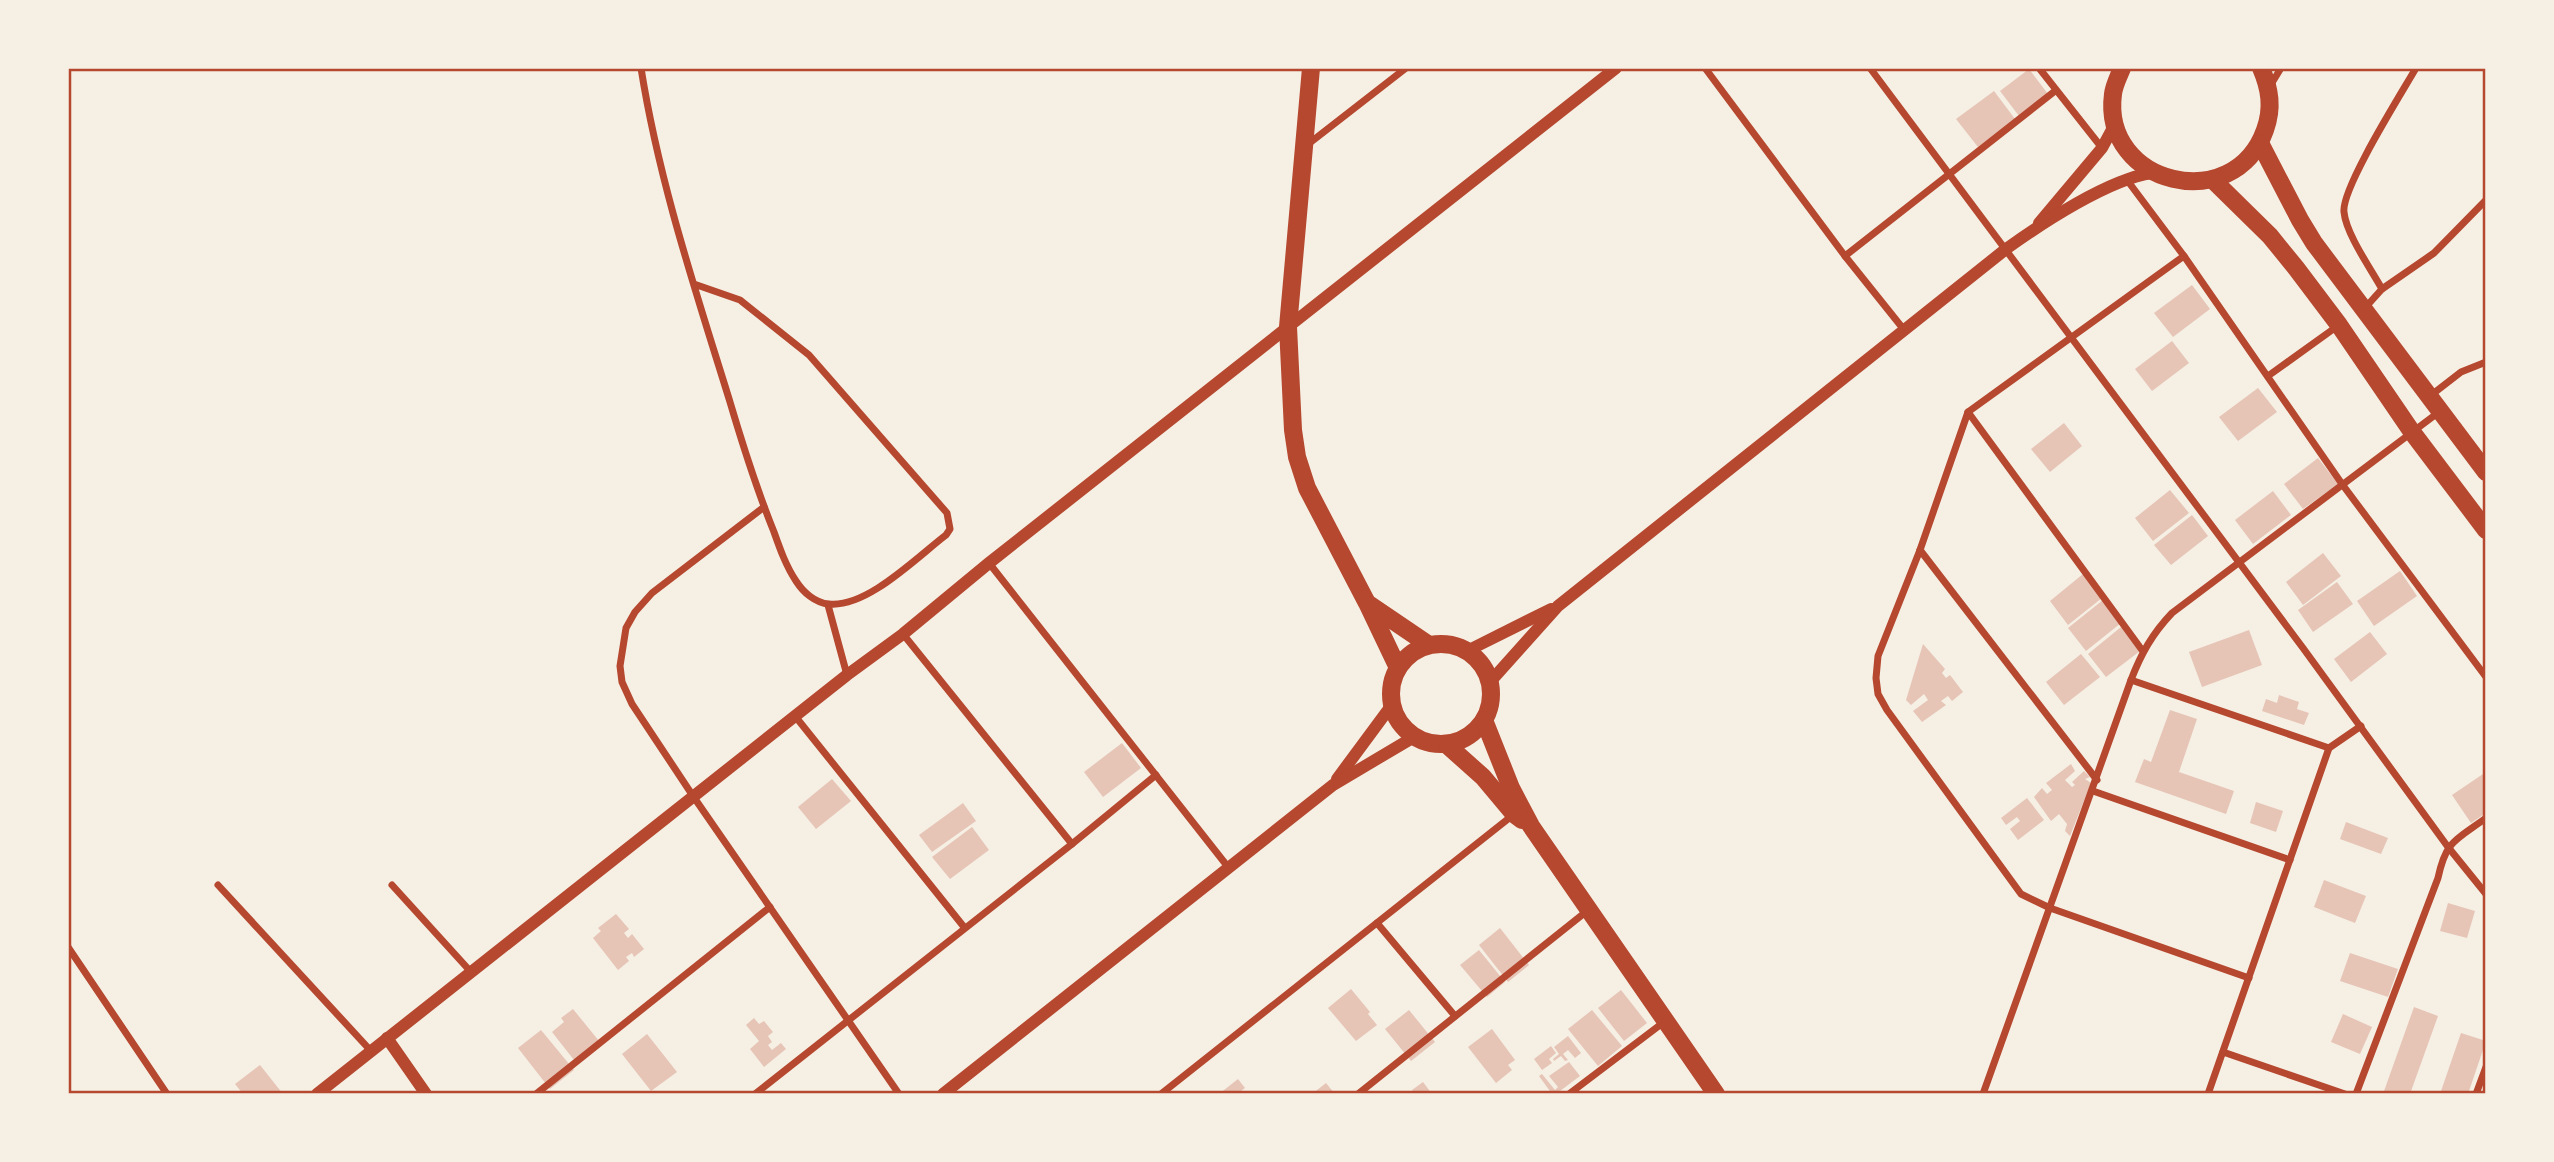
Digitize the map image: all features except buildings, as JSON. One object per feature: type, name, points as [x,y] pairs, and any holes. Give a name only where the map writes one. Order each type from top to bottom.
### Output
[{"type":"main road","points":[[1311,68],[1289,327],[1293,430],[1297,457],[1318,513],[1367,603],[1398,668]]},
{"type":"main road","points":[[2122,68],[2113,94],[2115,124],[2123,144],[2136,160],[2152,173],[2182,182],[2213,180],[2232,172],[2248,159],[2260,143],[2270,115],[2269,86],[2261,68]]},
{"type":"main road","points":[[2260,143],[2307,232],[2486,472]]},
{"type":"main road","points":[[2213,180],[2270,236],[2339,325],[2412,432],[2486,530]]},
{"type":"main road","points":[[1367,603],[1429,645]]},
{"type":"main road","points":[[1448,644],[1467,651],[1482,664],[1490,682],[1491,701],[1484,720],[1474,732],[1461,740],[1446,744],[1429,743],[1414,737],[1400,724],[1391,706],[1391,686],[1398,668],[1411,653],[1429,645],[1448,644]]},
{"type":"main road","points":[[1484,720],[1511,788],[1531,826],[1716,1094]]},
{"type":"main road","points":[[1446,744],[1483,777],[1514,814],[1531,826]]},
{"type":"street","points":[[641,68],[651,132],[694,284],[764,507],[794,579],[813,599],[828,605],[851,601],[874,591],[946,535],[950,529],[947,513],[809,355],[740,300],[694,284]]},
{"type":"street","points":[[1304,147],[1406,68]]},
{"type":"street","points":[[317,1094],[693,796],[903,634],[989,563],[1616,68]]},
{"type":"street","points":[[1705,68],[1845,256],[1905,331]]},
{"type":"street","points":[[1870,68],[2361,726],[2448,847],[2486,894]]},
{"type":"street","points":[[2039,68],[2102,148]]},
{"type":"street","points":[[2269,86],[2281,68]]},
{"type":"street","points":[[2382,289],[2349,231],[2343,210],[2363,160],[2416,68]]},
{"type":"street","points":[[1845,256],[2055,91]]},
{"type":"street","points":[[2034,229],[2102,148],[2115,124]]},
{"type":"street","points":[[1490,682],[1558,606],[2006,249],[2034,229],[2127,180],[2152,173]]},
{"type":"street","points":[[2127,180],[2342,484],[2486,677]]},
{"type":"street","points":[[2364,309],[2382,289],[2434,253],[2486,200]]},
{"type":"street","points":[[2183,256],[1968,412],[1920,550],[1878,656],[1876,678],[1878,694],[1887,710],[2021,894],[2050,908],[2249,978]]},
{"type":"street","points":[[2268,376],[2339,325]]},
{"type":"street","points":[[1983,1094],[2131,680],[2143,650],[2156,629],[2172,613],[2412,432],[2461,372],[2486,362]]},
{"type":"street","points":[[1968,412],[2143,650]]},
{"type":"street","points":[[764,507],[652,593],[635,612],[626,628],[620,666],[622,682],[632,704],[693,796],[899,1094]]},
{"type":"street","points":[[1920,550],[2097,780]]},
{"type":"street","points":[[989,563],[1228,867]]},
{"type":"street","points":[[828,605],[847,676]]},
{"type":"street","points":[[1467,651],[1558,606]]},
{"type":"street","points":[[903,634],[1072,845]]},
{"type":"street","points":[[2131,680],[2329,748]]},
{"type":"street","points":[[1333,785],[1391,706]]},
{"type":"street","points":[[795,716],[964,927]]},
{"type":"street","points":[[2208,1094],[2329,748],[2361,726]]},
{"type":"street","points":[[943,1094],[1333,785],[1414,737]]},
{"type":"street","points":[[755,1094],[964,927],[1072,845],[1156,775]]},
{"type":"street","points":[[2093,791],[2290,860]]},
{"type":"street","points":[[1164,1093],[1514,814]]},
{"type":"street","points":[[2356,1094],[2448,847],[2486,818]]},
{"type":"street","points":[[218,885],[371,1051]]},
{"type":"street","points":[[392,885],[471,972]]},
{"type":"street","points":[[536,1094],[770,907]]},
{"type":"street","points":[[1357,1094],[1589,909]]},
{"type":"street","points":[[1377,923],[1455,1016]]},
{"type":"street","points":[[68,947],[167,1094]]},
{"type":"street","points":[[1569,1094],[1664,1021]]},
{"type":"street","points":[[387,1038],[426,1094]]},
{"type":"street","points":[[2223,1052],[2345,1094]]},
{"type":"street","points":[[2476,1094],[2486,1067]]}]
